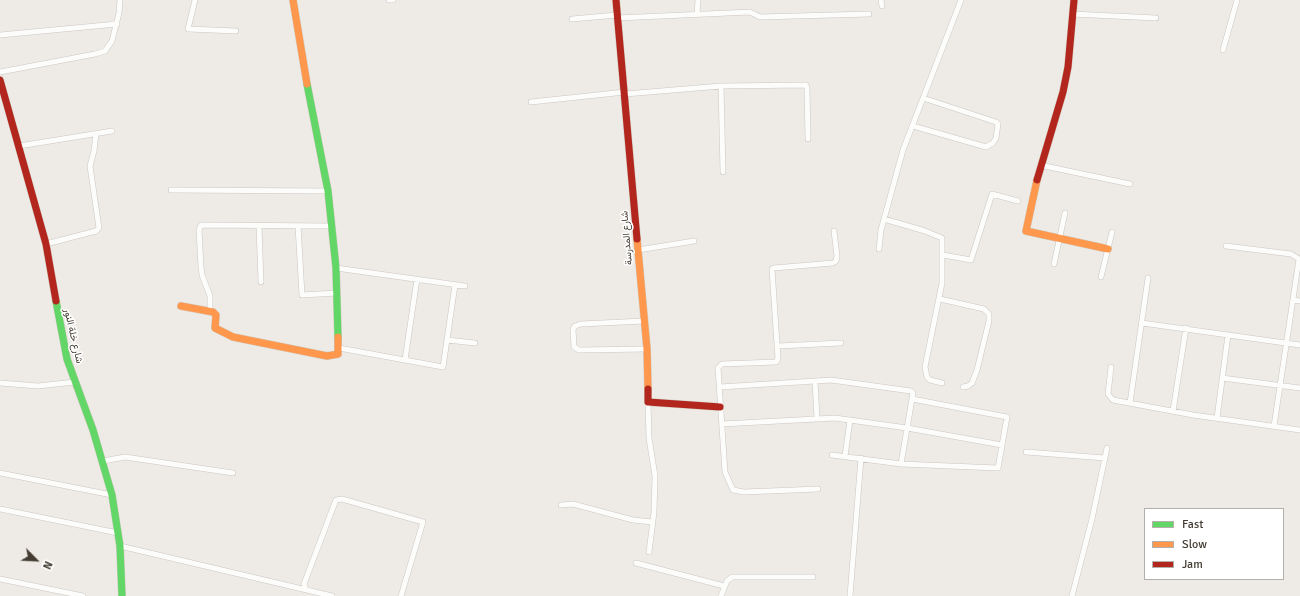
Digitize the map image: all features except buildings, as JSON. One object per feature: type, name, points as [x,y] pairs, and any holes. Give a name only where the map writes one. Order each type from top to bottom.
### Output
[{"type":"street","points":[[0,72],[105,51],[112,41],[120,0]]},
{"type":"street","points":[[194,0],[188,29],[236,30]]},
{"type":"street","points":[[181,306],[210,311],[216,315],[215,328],[218,331],[233,337],[327,356],[336,355],[339,348],[336,268],[328,190],[311,106],[293,0]]},
{"type":"street","name":"شارع المدرسة","points":[[616,0],[647,349],[648,402]]},
{"type":"street","points":[[697,14],[698,0]]},
{"type":"street","points":[[881,0],[882,6]]},
{"type":"street","points":[[879,249],[884,219],[903,150],[962,0]]},
{"type":"street","points":[[1074,0],[1068,67],[1063,92],[1040,165],[1026,230],[1059,239],[1108,249]]},
{"type":"street","points":[[1223,50],[1237,0]]},
{"type":"street","points":[[572,19],[617,16],[750,12],[760,17],[869,14]]},
{"type":"street","points":[[1072,14],[1156,18]]},
{"type":"street","points":[[0,34],[116,24]]},
{"type":"street","name":"شارع خلة النور","points":[[0,80],[2,94],[19,146],[46,244],[60,330],[67,359],[103,461],[112,494],[120,546],[122,596]]},
{"type":"street","points":[[531,102],[721,86],[806,85],[808,88],[808,139]]},
{"type":"street","points":[[721,86],[724,172]]},
{"type":"street","points":[[913,126],[986,147],[993,144],[996,138],[998,124],[996,122],[923,98]]},
{"type":"street","points":[[19,146],[112,131]]},
{"type":"street","points":[[46,244],[96,231],[99,228],[90,166],[96,134]]},
{"type":"street","points":[[1040,165],[1130,184]]},
{"type":"street","points":[[172,190],[328,190]]},
{"type":"street","points":[[943,255],[971,260],[992,194],[1018,201]]},
{"type":"street","points":[[1054,264],[1065,213]]},
{"type":"street","points":[[884,219],[939,236],[943,242],[940,299],[925,367],[927,377],[930,380],[942,383]]},
{"type":"street","points":[[210,311],[210,296],[202,275],[199,227],[201,225],[332,226]]},
{"type":"street","points":[[258,226],[261,282]]},
{"type":"street","points":[[298,226],[302,295],[337,293]]},
{"type":"street","points":[[818,489],[744,492],[732,490],[725,472],[720,407],[719,365],[776,362],[779,356],[772,269],[833,264],[836,261],[837,256],[834,231]]},
{"type":"street","points":[[1101,277],[1112,232]]},
{"type":"street","points":[[638,250],[694,241]]},
{"type":"street","points":[[1226,246],[1291,254],[1300,259],[1274,426]]},
{"type":"street","points":[[336,268],[466,286]]},
{"type":"street","points":[[1130,403],[1148,278]]},
{"type":"street","points":[[405,360],[417,279]]},
{"type":"street","points":[[339,348],[442,368],[444,365],[455,285]]},
{"type":"street","points":[[940,299],[984,309],[989,314],[989,321],[977,370],[972,383],[963,387]]},
{"type":"street","points":[[1293,300],[1300,301]]},
{"type":"street","points":[[644,321],[581,324],[575,326],[573,329],[574,346],[579,350],[647,349]]},
{"type":"street","points":[[1142,323],[1300,345]]},
{"type":"street","points":[[1173,411],[1186,328]]},
{"type":"street","points":[[1217,418],[1228,335]]},
{"type":"street","points":[[447,340],[475,343]]},
{"type":"street","points":[[778,346],[841,343]]},
{"type":"street","points":[[1111,367],[1108,394],[1113,400],[1173,411],[1300,430]]},
{"type":"street","points":[[1222,378],[1300,388]]},
{"type":"street","points":[[720,388],[815,381],[845,381],[907,390],[913,393],[902,464]]},
{"type":"street","points":[[815,381],[817,418]]},
{"type":"street","points":[[0,383],[38,386],[75,382]]},
{"type":"street","points":[[832,454],[902,464],[998,468],[1007,420],[1004,416],[912,399]]},
{"type":"street","points":[[649,552],[655,476],[649,438],[648,402],[720,407]]},
{"type":"street","points":[[722,424],[817,418],[850,420],[907,428],[1002,445]]},
{"type":"street","points":[[845,456],[850,420]]},
{"type":"street","points":[[1072,596],[1092,519],[1107,448]]},
{"type":"street","points":[[1026,452],[1105,458]]},
{"type":"street","points":[[103,461],[125,457],[233,472]]},
{"type":"street","points":[[850,596],[861,458]]},
{"type":"street","points":[[0,473],[112,494]]},
{"type":"street","points":[[306,590],[304,584],[334,505],[336,500],[342,499],[423,522],[401,596]]},
{"type":"street","points":[[561,505],[573,504],[633,520],[652,522]]},
{"type":"street","points":[[0,509],[118,533]]},
{"type":"street","points":[[120,546],[332,596]]},
{"type":"street","points":[[636,563],[724,586]]},
{"type":"street","points":[[720,596],[728,578],[732,577],[813,577]]},
{"type":"street","points":[[0,579],[83,596]]},
{"type":"traffic: fast","points":[[307,84],[328,191],[336,268],[338,337]]},
{"type":"traffic: fast","points":[[56,301],[67,359],[93,430],[112,495],[120,546],[122,596]]},
{"type":"traffic: slow","points":[[293,0],[307,84]]},
{"type":"traffic: slow","points":[[1037,180],[1026,231],[1108,249]]},
{"type":"traffic: slow","points":[[637,239],[647,349],[648,389]]},
{"type":"traffic: slow","points":[[181,306],[213,312],[216,315],[215,328],[233,337],[327,356],[338,354],[338,337]]},
{"type":"traffic: jam","points":[[616,0],[637,239]]},
{"type":"traffic: jam","points":[[1037,180],[1063,92],[1068,67],[1074,0]]},
{"type":"traffic: jam","points":[[0,80],[46,244],[56,301]]},
{"type":"traffic: jam","points":[[648,389],[648,402],[720,407]]}]
